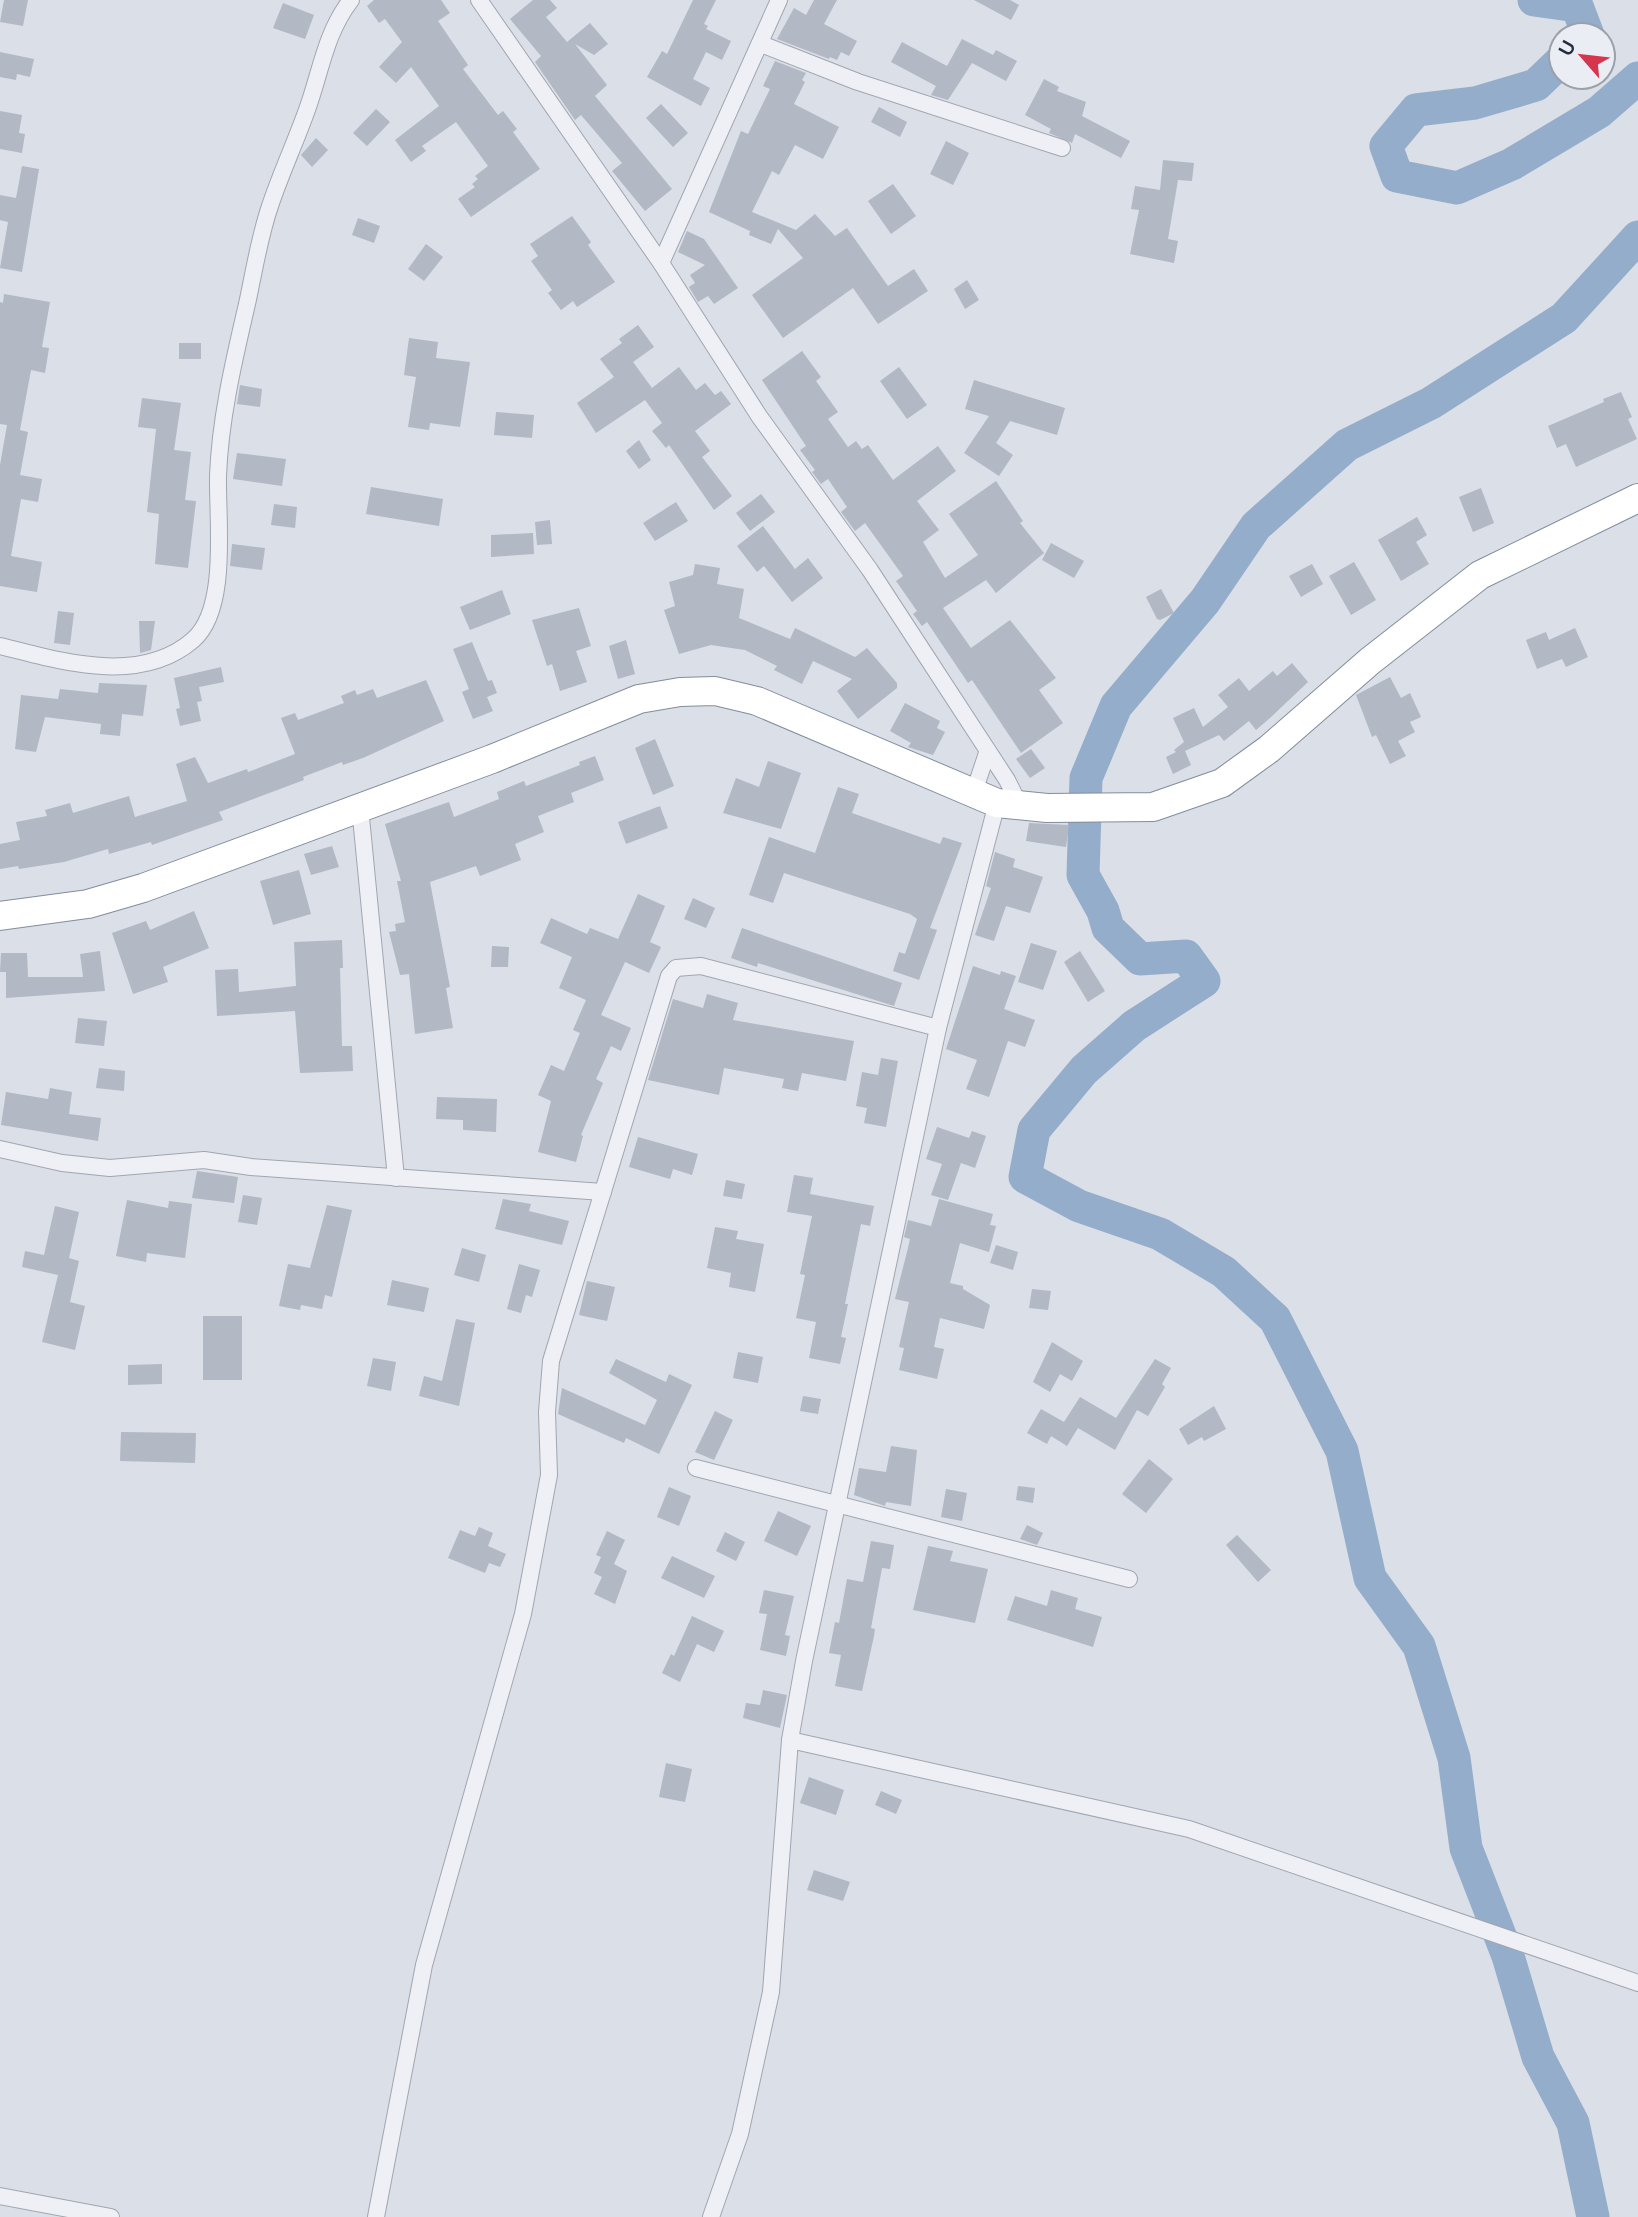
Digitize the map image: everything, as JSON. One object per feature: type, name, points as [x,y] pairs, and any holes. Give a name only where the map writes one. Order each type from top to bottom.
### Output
[{"type":"highway","points":[[0,916],[88,904],[143,888],[492,759],[639,699],[680,692],[715,691],[757,701],[996,802],[1070,808],[1153,807],[1222,783],[1269,749],[1370,661],[1480,575],[1638,498]]},
{"type":"street","points":[[0,646],[65,663],[110,666],[158,661],[194,639],[205,623],[214,598],[218,565],[218,474],[228,394],[260,244],[270,207],[309,105],[322,57],[351,0]]},
{"type":"street","points":[[480,0],[661,263],[759,416],[870,570],[1007,780],[996,802],[939,1028],[837,1505],[790,1740],[771,1992],[740,2134],[711,2217]]},
{"type":"street","points":[[661,263],[779,0]]},
{"type":"street","points":[[761,44],[858,82],[1062,148]]},
{"type":"street","points":[[987,753],[996,802]]},
{"type":"street","points":[[360,807],[396,1178]]},
{"type":"street","points":[[376,2217],[424,1965],[523,1614],[549,1475],[547,1412],[551,1361],[668,976],[676,968],[701,966],[939,1028]]},
{"type":"street","points":[[0,1149],[110,1168],[204,1160],[396,1178],[603,1192]]},
{"type":"street","points":[[696,1468],[1129,1579]]},
{"type":"street","points":[[790,1740],[1189,1829],[1455,1918],[1638,1983]]},
{"type":"street","points":[[0,2196],[111,2217]]},
{"type":"building","points":[[4,0],[28,0],[23,26],[0,22]]},
{"type":"building","points":[[374,0],[441,0],[450,13],[438,21],[468,65],[463,69],[498,115],[503,111],[517,129],[513,132],[540,169],[471,217],[458,199],[475,187],[472,184],[478,179],[475,176],[488,166],[456,122],[422,146],[426,151],[411,162],[395,140],[439,106],[411,67],[396,83],[379,67],[402,42],[385,19],[379,23],[367,6]]},
{"type":"building","points":[[533,0],[550,0],[557,8],[546,17],[567,42],[590,23],[608,44],[594,55],[575,44],[607,85],[595,96],[672,189],[645,211],[612,171],[622,163],[581,115],[575,120],[535,62],[541,56],[510,19]]},
{"type":"building","points":[[693,0],[716,0],[704,24],[708,26],[706,29],[731,41],[722,60],[706,52],[693,79],[710,88],[701,106],[647,77],[662,51],[667,54]]},
{"type":"building","points":[[814,0],[837,0],[824,24],[857,41],[849,56],[841,52],[837,60],[830,57],[829,59],[777,39],[794,8],[806,15]]},
{"type":"building","points":[[974,0],[1010,0],[1019,5],[1011,20]]},
{"type":"building","points":[[283,3],[314,15],[305,39],[273,28]]},
{"type":"building","points":[[962,39],[993,55],[996,50],[1017,61],[1006,81],[972,63],[948,100],[931,95],[936,86],[891,62],[902,42],[947,66]]},
{"type":"building","points":[[0,52],[34,59],[30,77],[17,74],[16,80],[0,77]]},
{"type":"building","points":[[775,61],[806,73],[802,80],[805,82],[794,104],[839,127],[823,159],[795,145],[779,175],[772,171],[752,212],[796,230],[815,214],[835,236],[847,228],[888,286],[914,269],[928,291],[878,324],[853,288],[783,338],[752,295],[803,258],[778,229],[771,244],[709,212],[741,131],[748,134],[770,89],[763,86]]},
{"type":"building","points":[[1044,79],[1059,87],[1057,91],[1086,102],[1082,116],[1130,141],[1121,158],[1075,134],[1072,143],[1049,133],[1051,129],[1025,115]]},
{"type":"building","points":[[661,104],[688,133],[673,147],[646,118]]},
{"type":"building","points":[[879,107],[907,122],[900,137],[871,122]]},
{"type":"building","points":[[376,109],[390,122],[367,146],[353,133]]},
{"type":"building","points":[[0,111],[22,115],[19,133],[25,134],[22,153],[0,149]]},
{"type":"building","points":[[316,138],[328,150],[312,167],[301,155]]},
{"type":"building","points":[[946,141],[969,153],[953,185],[930,174]]},
{"type":"building","points":[[1163,160],[1194,163],[1192,181],[1178,180],[1168,239],[1178,241],[1174,263],[1130,254],[1139,210],[1131,209],[1135,186],[1160,190]]},
{"type":"building","points":[[22,166],[39,169],[22,272],[0,268],[8,222],[0,220],[0,195],[16,198]]},
{"type":"building","points":[[893,184],[916,216],[891,234],[868,201]]},
{"type":"building","points":[[572,216],[591,242],[588,245],[615,282],[577,307],[573,301],[561,310],[548,293],[552,290],[531,261],[538,256],[530,244]]},
{"type":"building","points":[[358,218],[380,226],[374,243],[352,235]]},
{"type":"building","points":[[687,231],[704,239],[738,288],[714,304],[708,296],[698,302],[689,287],[695,283],[690,275],[705,265],[678,252]]},
{"type":"building","points":[[426,244],[443,257],[424,281],[408,269]]},
{"type":"building","points":[[967,280],[979,300],[965,309],[954,289]]},
{"type":"building","points":[[4,294],[50,302],[42,347],[49,348],[45,373],[31,370],[20,430],[28,432],[20,475],[42,479],[38,502],[21,499],[11,556],[42,562],[37,592],[0,586],[0,465],[7,425],[0,424],[0,302],[3,303]]},
{"type":"building","points":[[638,325],[654,347],[633,362],[652,388],[679,367],[696,390],[705,383],[715,395],[721,391],[731,404],[695,431],[710,451],[702,457],[732,496],[714,510],[669,445],[666,448],[652,431],[662,423],[645,400],[596,433],[577,403],[614,377],[600,359],[622,343],[619,339]]},
{"type":"building","points":[[409,338],[438,342],[436,358],[470,362],[460,427],[430,423],[429,430],[408,427],[416,377],[404,375]]},
{"type":"building","points":[[179,343],[201,343],[201,359],[179,359]]},
{"type":"building","points":[[802,351],[821,377],[816,381],[838,412],[828,419],[848,447],[856,441],[862,449],[868,445],[893,480],[938,446],[956,471],[917,501],[939,530],[923,542],[945,578],[978,555],[949,514],[996,481],[1023,521],[1020,523],[1044,553],[996,593],[986,580],[943,608],[971,648],[1010,620],[1056,678],[1039,690],[1063,723],[1021,753],[972,680],[968,683],[927,622],[922,626],[913,614],[917,611],[896,581],[903,576],[865,523],[855,531],[841,512],[847,507],[828,479],[821,484],[812,472],[815,470],[800,450],[806,446],[762,380]]},
{"type":"building","points":[[899,367],[927,405],[907,419],[880,381]]},
{"type":"building","points":[[974,380],[1065,408],[1057,435],[1010,421],[996,443],[1013,455],[999,476],[964,453],[989,416],[965,409]]},
{"type":"building","points":[[240,385],[262,389],[260,407],[237,404]]},
{"type":"building","points":[[1621,392],[1632,417],[1628,419],[1637,439],[1576,467],[1566,444],[1557,448],[1548,426]]},
{"type":"building","points":[[142,398],[181,403],[174,450],[191,452],[185,500],[196,501],[188,568],[155,564],[159,514],[147,512],[156,429],[138,427]]},
{"type":"building","points":[[496,412],[534,415],[532,438],[494,435]]},
{"type":"building","points":[[639,440],[651,460],[639,469],[626,451]]},
{"type":"building","points":[[237,453],[286,459],[282,486],[233,479]]},
{"type":"building","points":[[371,487],[443,499],[439,526],[366,514]]},
{"type":"building","points":[[1481,488],[1494,523],[1473,532],[1459,497]]},
{"type":"building","points":[[761,494],[775,512],[750,531],[736,513]]},
{"type":"building","points":[[676,502],[688,521],[655,541],[643,523]]},
{"type":"building","points":[[274,504],[297,507],[295,528],[271,525]]},
{"type":"building","points":[[1417,517],[1427,535],[1416,542],[1429,564],[1401,581],[1378,540]]},
{"type":"building","points":[[550,520],[552,544],[537,545],[535,522]]},
{"type":"building","points":[[763,526],[795,569],[808,558],[823,578],[792,602],[764,566],[757,572],[737,546]]},
{"type":"building","points":[[533,533],[534,554],[491,557],[491,535]]},
{"type":"building","points":[[1051,543],[1084,561],[1074,578],[1042,560]]},
{"type":"building","points":[[232,544],[265,548],[262,570],[230,566]]},
{"type":"building","points":[[1354,562],[1376,600],[1351,615],[1329,576]]},
{"type":"building","points":[[695,564],[720,568],[717,584],[744,589],[739,618],[790,639],[795,628],[855,657],[867,648],[897,683],[897,688],[858,719],[837,691],[852,679],[813,661],[802,684],[774,670],[777,666],[745,650],[711,645],[679,654],[664,610],[675,606],[669,582],[693,575]]},
{"type":"building","points":[[1312,564],[1323,584],[1301,597],[1289,576]]},
{"type":"building","points":[[1161,589],[1174,613],[1160,620],[1146,597]]},
{"type":"building","points":[[502,590],[511,614],[470,630],[460,607]]},
{"type":"building","points":[[579,608],[591,646],[576,651],[587,682],[560,691],[552,664],[547,666],[532,620]]},
{"type":"building","points":[[58,611],[74,613],[70,645],[54,643]]},
{"type":"building","points":[[139,621],[155,621],[151,650],[140,653]]},
{"type":"building","points":[[1575,628],[1588,657],[1566,667],[1562,659],[1537,669],[1526,640],[1546,632],[1549,640]]},
{"type":"building","points":[[626,640],[635,674],[618,679],[609,646]]},
{"type":"building","points":[[472,642],[488,681],[492,680],[497,693],[487,697],[493,711],[473,719],[462,692],[469,689],[453,649]]},
{"type":"building","points":[[1292,663],[1308,682],[1270,718],[1256,730],[1249,721],[1224,741],[1219,735],[1185,751],[1191,765],[1173,774],[1166,757],[1176,752],[1174,750],[1184,742],[1173,718],[1194,708],[1203,727],[1228,707],[1218,695],[1239,678],[1249,691],[1273,671],[1277,676]]},
{"type":"building","points":[[221,667],[224,682],[199,687],[202,701],[197,702],[201,721],[180,726],[176,709],[180,708],[174,678]]},
{"type":"building","points":[[1390,677],[1401,698],[1410,693],[1421,717],[1410,722],[1415,732],[1398,741],[1406,756],[1390,764],[1376,735],[1372,737],[1356,695]]},
{"type":"building","points":[[426,680],[444,721],[363,758],[343,765],[342,762],[303,777],[304,780],[219,812],[223,820],[152,845],[151,842],[109,854],[108,849],[64,862],[0,869],[0,844],[20,840],[16,822],[47,816],[45,810],[70,803],[73,813],[129,796],[135,817],[187,801],[176,764],[195,757],[208,783],[247,769],[248,772],[295,754],[281,718],[295,713],[298,720],[344,703],[341,696],[355,690],[357,695],[373,689],[377,698]]},
{"type":"building","points":[[99,683],[147,685],[143,716],[122,714],[120,736],[100,734],[101,724],[45,717],[36,752],[15,749],[21,695],[58,699],[60,689],[98,693]]},
{"type":"building","points":[[905,703],[940,721],[937,728],[945,732],[933,755],[908,747],[911,743],[890,731]]},
{"type":"building","points":[[655,739],[674,786],[653,795],[635,748]]},
{"type":"building","points":[[1031,749],[1045,768],[1030,778],[1016,759]]},
{"type":"building","points":[[595,756],[604,780],[571,793],[574,802],[538,816],[544,832],[515,844],[521,860],[480,876],[476,866],[430,882],[450,987],[446,988],[453,1028],[415,1034],[409,974],[400,975],[389,932],[396,931],[395,924],[405,922],[397,881],[401,881],[385,824],[449,802],[454,817],[499,799],[497,792],[524,781],[526,786],[580,765],[579,762]]},
{"type":"building","points":[[768,761],[801,773],[781,829],[723,813],[736,778],[759,787]]},
{"type":"building","points":[[838,787],[859,794],[852,813],[940,844],[943,837],[962,843],[930,928],[937,930],[919,980],[893,971],[899,952],[905,954],[917,919],[910,914],[784,873],[773,903],[749,895],[769,837],[815,853]]},
{"type":"building","points":[[660,806],[668,828],[626,844],[618,822]]},
{"type":"building","points":[[1029,823],[1069,825],[1066,847],[1026,841]]},
{"type":"building","points":[[332,846],[339,867],[311,875],[304,854]]},
{"type":"building","points":[[995,852],[1015,859],[1013,867],[1043,877],[1030,913],[1006,906],[994,941],[975,935],[991,888],[986,886]]},
{"type":"building","points":[[299,870],[311,914],[273,925],[260,881]]},
{"type":"building","points":[[638,894],[665,906],[650,942],[661,947],[649,973],[625,962],[601,1015],[631,1028],[621,1051],[611,1046],[596,1079],[603,1083],[581,1135],[583,1136],[576,1162],[538,1152],[551,1101],[538,1095],[551,1065],[564,1071],[580,1033],[573,1030],[586,1000],[559,988],[572,957],[540,943],[551,918],[587,934],[590,928],[618,939]]},
{"type":"building","points":[[693,898],[715,908],[706,928],[684,919]]},
{"type":"building","points":[[194,911],[209,948],[163,967],[168,982],[133,994],[112,933],[146,921],[150,930]]},
{"type":"building","points":[[742,928],[902,983],[894,1006],[758,963],[757,967],[731,958]]},
{"type":"building","points":[[342,940],[342,1046],[352,1046],[353,1071],[300,1073],[295,1011],[217,1016],[215,970],[238,969],[239,992],[296,986],[294,942]]},
{"type":"building","points":[[1031,943],[1057,951],[1043,990],[1018,982]]},
{"type":"building","points":[[492,946],[509,947],[508,967],[491,967]]},
{"type":"building","points":[[100,951],[105,991],[6,998],[6,972],[0,972],[1,953],[27,953],[28,977],[83,977],[80,954]]},
{"type":"building","points":[[1080,951],[1105,991],[1088,1002],[1064,962]]},
{"type":"building","points":[[973,966],[1000,975],[1001,971],[1016,976],[1004,1009],[1035,1020],[1025,1047],[1008,1041],[989,1097],[966,1089],[977,1060],[946,1049]]},
{"type":"building","points":[[707,994],[738,1003],[733,1020],[854,1041],[846,1081],[802,1073],[798,1091],[782,1088],[784,1079],[724,1068],[719,1095],[648,1080],[673,999],[703,1008]]},
{"type":"building","points":[[78,1018],[107,1021],[104,1046],[75,1043]]},
{"type":"building","points":[[881,1058],[898,1061],[886,1127],[864,1123],[867,1108],[856,1106],[862,1072],[878,1075]]},
{"type":"building","points":[[99,1068],[125,1071],[124,1091],[96,1088]]},
{"type":"building","points":[[50,1088],[72,1092],[69,1114],[101,1118],[98,1141],[1,1125],[6,1092],[48,1099]]},
{"type":"building","points":[[437,1097],[497,1099],[496,1132],[463,1130],[463,1120],[436,1119]]},
{"type":"building","points":[[937,1127],[969,1138],[972,1131],[986,1136],[975,1168],[961,1163],[948,1200],[931,1195],[942,1164],[926,1159]]},
{"type":"building","points":[[638,1137],[698,1154],[692,1175],[673,1169],[670,1179],[629,1167]]},
{"type":"building","points":[[197,1171],[238,1177],[234,1203],[192,1198]]},
{"type":"building","points":[[794,1175],[813,1178],[810,1194],[874,1206],[870,1226],[861,1224],[845,1304],[848,1304],[841,1337],[846,1338],[840,1364],[809,1358],[816,1322],[796,1318],[805,1275],[800,1274],[812,1216],[787,1212]]},
{"type":"building","points":[[726,1180],[745,1184],[742,1199],[723,1196]]},
{"type":"building","points":[[243,1195],[262,1198],[257,1225],[238,1222]]},
{"type":"building","points":[[503,1199],[531,1204],[529,1211],[569,1221],[562,1245],[495,1229]]},
{"type":"building","points":[[939,1199],[993,1214],[990,1225],[996,1226],[989,1252],[960,1243],[950,1283],[963,1286],[963,1289],[990,1305],[984,1329],[940,1318],[934,1347],[944,1349],[937,1379],[899,1370],[904,1348],[899,1347],[909,1302],[895,1299],[910,1239],[904,1237],[908,1220],[931,1226]]},
{"type":"building","points":[[127,1200],[168,1208],[169,1201],[192,1204],[185,1258],[147,1253],[146,1262],[116,1256]]},
{"type":"building","points":[[327,1205],[352,1210],[332,1297],[325,1295],[322,1309],[301,1305],[300,1310],[279,1306],[288,1264],[310,1268]]},
{"type":"building","points":[[55,1206],[79,1212],[69,1258],[79,1261],[70,1302],[85,1306],[75,1350],[42,1342],[58,1275],[22,1267],[25,1251],[44,1255]]},
{"type":"building","points":[[715,1227],[738,1231],[736,1239],[764,1244],[755,1292],[729,1287],[731,1273],[707,1268]]},
{"type":"building","points":[[996,1245],[1018,1252],[1013,1270],[990,1263]]},
{"type":"building","points":[[462,1248],[486,1255],[479,1282],[454,1275]]},
{"type":"building","points":[[519,1264],[540,1270],[532,1297],[526,1295],[521,1313],[507,1309]]},
{"type":"building","points":[[392,1280],[429,1288],[424,1312],[387,1305]]},
{"type":"building","points":[[587,1281],[615,1287],[607,1321],[579,1315]]},
{"type":"building","points":[[1032,1289],[1051,1291],[1048,1310],[1029,1308]]},
{"type":"building","points":[[203,1316],[242,1316],[242,1380],[203,1380]]},
{"type":"building","points":[[456,1319],[475,1323],[459,1406],[419,1396],[424,1376],[442,1381]]},
{"type":"building","points":[[1052,1342],[1083,1361],[1072,1381],[1060,1374],[1050,1392],[1033,1382]]},
{"type":"building","points":[[738,1352],[763,1357],[758,1383],[733,1378]]},
{"type":"building","points":[[373,1358],[396,1362],[391,1391],[367,1386]]},
{"type":"building","points":[[616,1359],[666,1382],[669,1374],[692,1385],[659,1454],[626,1438],[624,1443],[558,1414],[562,1388],[645,1425],[657,1400],[609,1373]]},
{"type":"building","points":[[1155,1359],[1171,1368],[1162,1384],[1165,1387],[1148,1416],[1137,1410],[1115,1450],[1078,1428],[1067,1446],[1051,1436],[1047,1444],[1027,1433],[1041,1409],[1064,1422],[1080,1397],[1116,1418]]},
{"type":"building","points":[[162,1364],[162,1384],[128,1385],[128,1365]]},
{"type":"building","points":[[803,1396],[821,1399],[818,1414],[800,1411]]},
{"type":"building","points":[[1214,1406],[1226,1429],[1204,1441],[1202,1437],[1188,1445],[1179,1429]]},
{"type":"building","points":[[715,1411],[733,1420],[714,1460],[695,1452]]},
{"type":"building","points":[[121,1432],[196,1433],[195,1463],[120,1461]]},
{"type":"building","points":[[891,1446],[917,1450],[911,1506],[886,1502],[885,1506],[854,1495],[859,1468],[886,1472]]},
{"type":"building","points":[[1149,1459],[1173,1479],[1146,1513],[1122,1494]]},
{"type":"building","points":[[1018,1486],[1035,1488],[1033,1503],[1016,1500]]},
{"type":"building","points":[[669,1487],[691,1496],[679,1526],[657,1517]]},
{"type":"building","points":[[946,1489],[967,1493],[962,1521],[941,1517]]},
{"type":"building","points":[[778,1511],[811,1526],[797,1556],[764,1541]]},
{"type":"building","points":[[1027,1525],[1043,1533],[1037,1545],[1020,1539]]},
{"type":"building","points":[[479,1527],[493,1533],[488,1546],[506,1554],[500,1567],[489,1563],[485,1573],[448,1558],[460,1530],[475,1536]]},
{"type":"building","points":[[607,1531],[625,1540],[614,1564],[627,1571],[615,1604],[594,1594],[602,1577],[594,1573],[601,1557],[596,1555]]},
{"type":"building","points":[[725,1532],[745,1542],[736,1561],[716,1551]]},
{"type":"building","points":[[1237,1535],[1271,1570],[1258,1582],[1226,1545]]},
{"type":"building","points":[[871,1541],[894,1545],[890,1569],[882,1568],[871,1628],[875,1629],[874,1636],[862,1691],[835,1686],[841,1655],[829,1653],[835,1622],[839,1623],[847,1579],[863,1582]]},
{"type":"building","points":[[928,1546],[953,1551],[950,1561],[988,1569],[975,1623],[913,1610]]},
{"type":"building","points":[[672,1556],[715,1576],[704,1598],[661,1578]]},
{"type":"building","points":[[764,1590],[794,1596],[785,1635],[790,1636],[786,1656],[760,1650],[767,1614],[759,1613]]},
{"type":"building","points":[[1051,1590],[1078,1598],[1075,1609],[1102,1617],[1093,1647],[1007,1620],[1015,1596],[1047,1606]]},
{"type":"building","points":[[692,1616],[724,1631],[714,1652],[697,1644],[680,1682],[662,1673],[671,1654],[674,1656]]},
{"type":"building","points":[[763,1690],[787,1695],[780,1728],[743,1718],[746,1703],[760,1705]]},
{"type":"building","points":[[666,1763],[692,1769],[685,1802],[659,1797]]},
{"type":"building","points":[[809,1777],[844,1790],[836,1815],[800,1803]]},
{"type":"building","points":[[881,1791],[902,1800],[896,1814],[875,1805]]},
{"type":"building","points":[[814,1870],[850,1882],[843,1901],[807,1890]]},
{"type":"waterway","points":[[1534,0],[1577,6],[1583,21]]},
{"type":"waterway","points":[[1547,74],[1536,85],[1475,103],[1416,110],[1386,146],[1397,176],[1457,188],[1512,164],[1599,112],[1638,78]]},
{"type":"waterway","points":[[1593,2217],[1573,2123],[1538,2057],[1508,1956],[1466,1848],[1454,1758],[1419,1646],[1370,1578],[1342,1451],[1275,1319],[1224,1272],[1160,1234],[1079,1206],[1025,1177],[1034,1130],[1084,1070],[1134,1026],[1204,981],[1186,956],[1140,959],[1108,928],[1103,911],[1083,875],[1086,778],[1116,706],[1205,601],[1256,526],[1347,445],[1431,403],[1564,318],[1638,237]]}]
